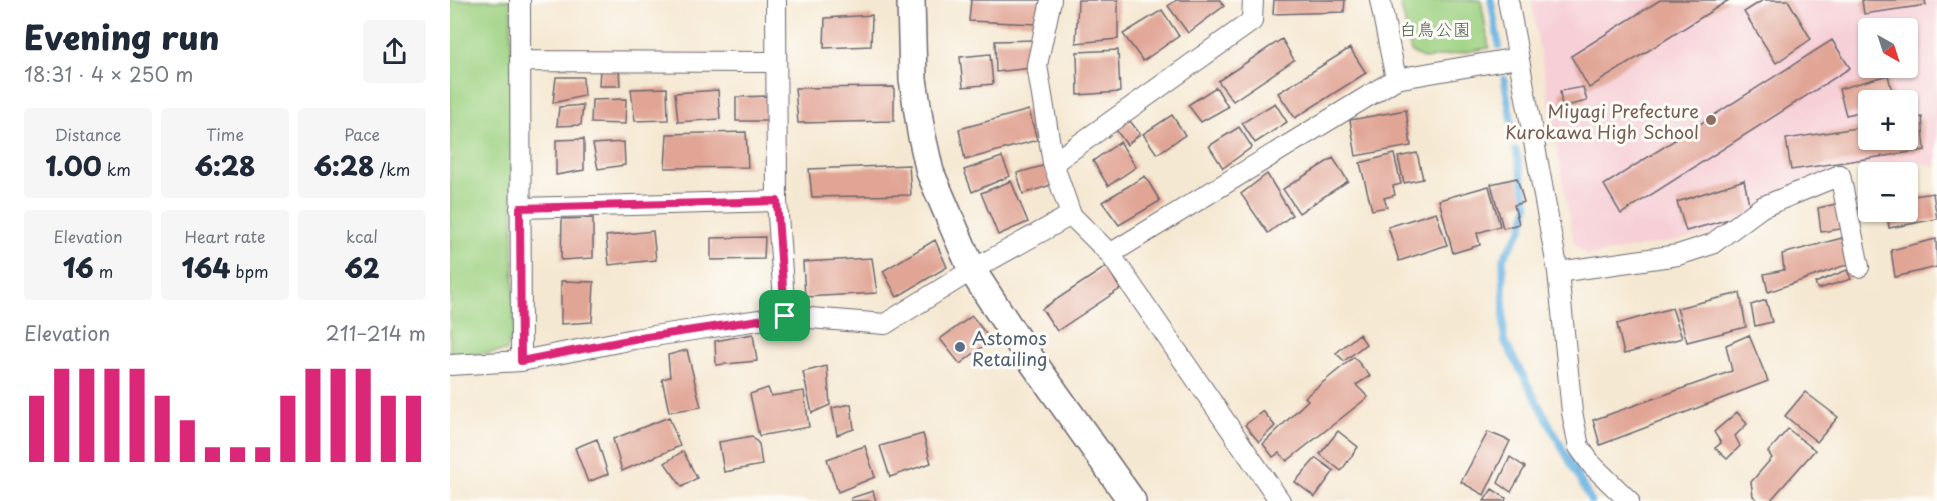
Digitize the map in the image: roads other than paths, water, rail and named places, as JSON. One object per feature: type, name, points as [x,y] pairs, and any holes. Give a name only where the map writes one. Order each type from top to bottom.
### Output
[{"type":"street","points":[[520,0],[521,361]]},
{"type":"street","points":[[777,0],[777,201],[785,316]]},
{"type":"street","points":[[910,0],[913,79],[930,171],[972,270],[1020,344],[1132,501]]},
{"type":"street","points":[[1050,0],[1036,65],[1053,163],[1071,215],[1110,254],[1280,501]]},
{"type":"street","points":[[1053,163],[1252,21],[1253,0]]},
{"type":"street","points":[[1380,0],[1396,79]]},
{"type":"street","points":[[1508,0],[1558,272],[1572,412],[1579,447],[1592,465],[1629,501]]},
{"type":"street","points":[[1110,254],[1396,79],[1517,58]]},
{"type":"street","points":[[520,61],[776,62]]},
{"type":"street","points":[[1558,272],[1678,255],[1712,244],[1762,207],[1840,175],[1859,267]]},
{"type":"street","points":[[520,208],[777,201]]},
{"type":"street","points":[[450,365],[521,361],[634,339],[785,316],[885,324],[972,270],[1071,215]]},
{"type":"waterway","points":[[1491,0],[1499,46]]},
{"type":"waterway","points":[[1504,79],[1514,136]]},
{"type":"waterway","points":[[1516,151],[1528,205],[1522,229],[1503,258],[1504,340],[1591,501]]},
{"type":"place","name":"Miyagi Prefecture Kurokawa High School","points":[[1711,120]]},
{"type":"place","name":"Astomos Retailing","points":[[960,347]]},
{"type":"park label","name":"白鳥公園","points":[[1435,28]]}]
